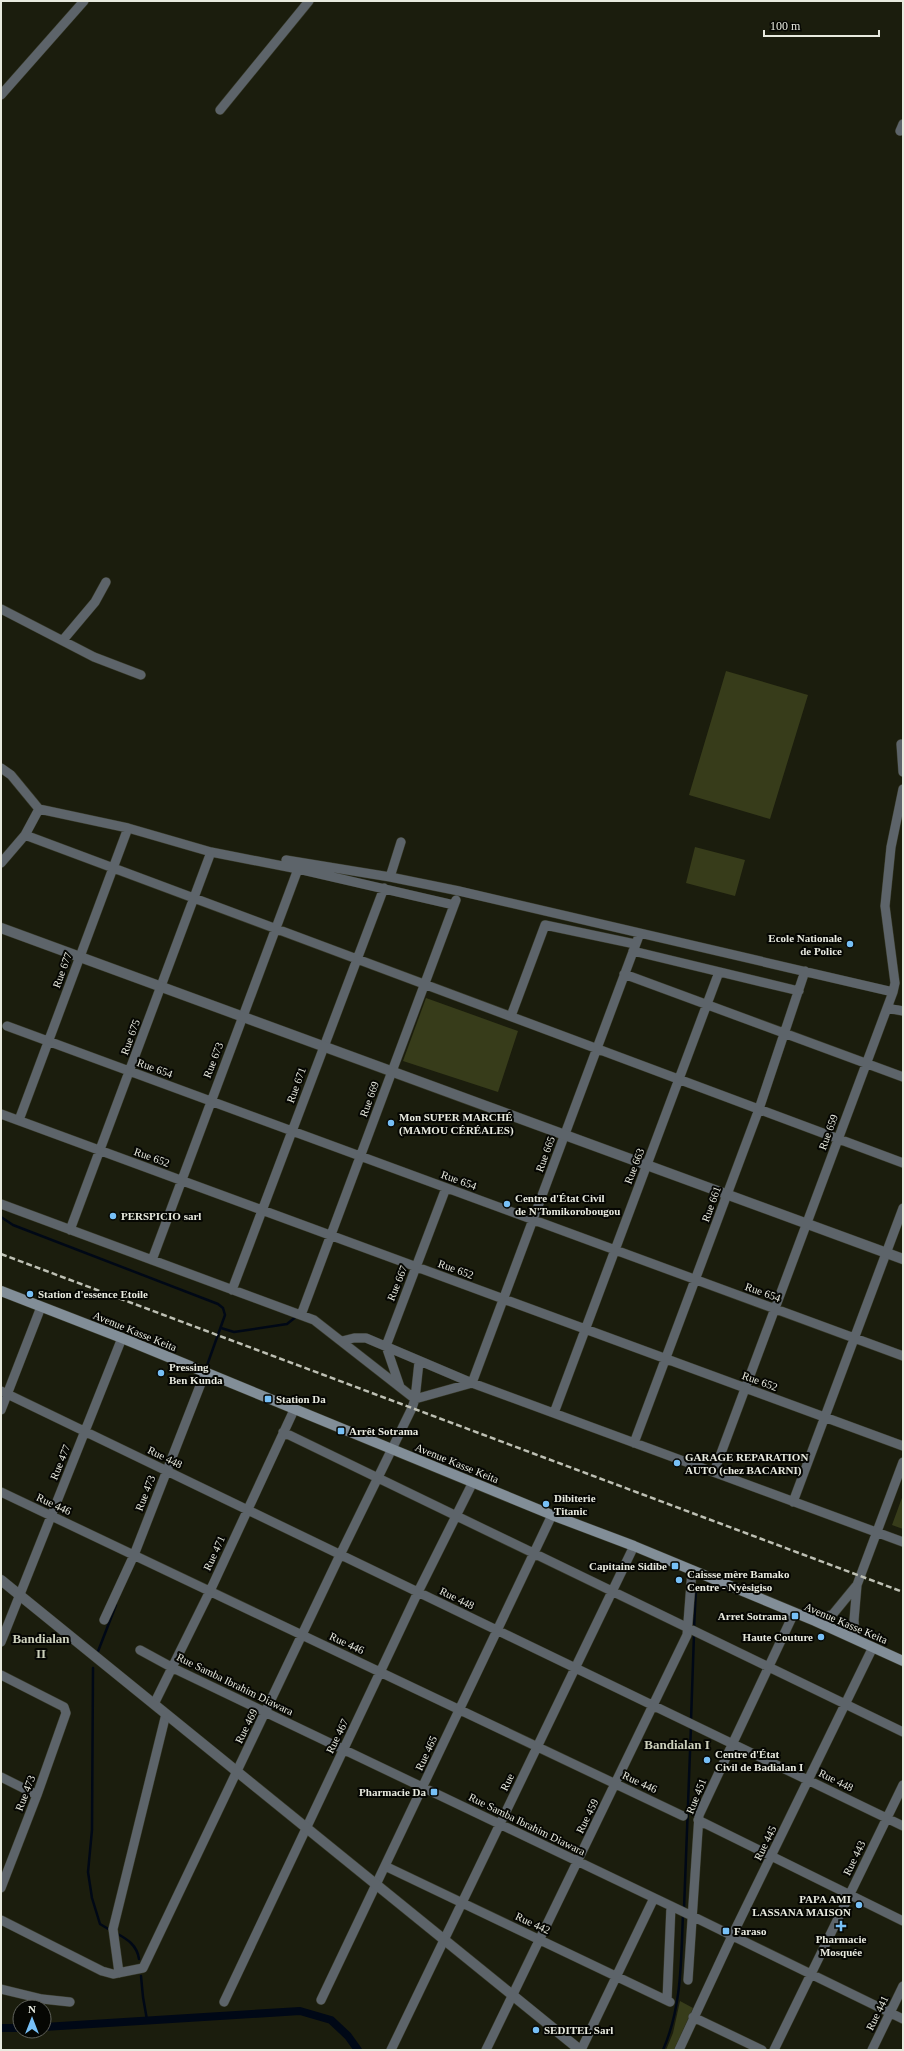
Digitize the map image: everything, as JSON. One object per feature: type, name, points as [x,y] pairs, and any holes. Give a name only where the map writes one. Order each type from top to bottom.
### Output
[{"type":"main road","name":"Avenue Kasse Keita","points":[[1,1291],[122,1338],[392,1451],[634,1546],[815,1621],[903,1661]]},
{"type":"street","points":[[1,95],[84,1]]},
{"type":"street","points":[[220,110],[309,1]]},
{"type":"street","points":[[63,640],[96,602],[106,582]]},
{"type":"street","points":[[1,609],[94,657],[141,675]]},
{"type":"street","points":[[901,744],[903,772]]},
{"type":"street","points":[[1,768],[11,775],[39,809],[128,828],[211,852],[298,869],[454,905]]},
{"type":"street","name":"Rue 659","points":[[714,1472],[893,992],[895,983],[885,906],[891,847],[903,790]]},
{"type":"street","points":[[1,863],[25,835],[39,809]]},
{"type":"street","name":"Rue 677","points":[[19,1120],[128,828]]},
{"type":"street","points":[[25,835],[903,1163]]},
{"type":"street","points":[[390,876],[401,842]]},
{"type":"street","name":"Rue 675","points":[[70,1230],[211,852]]},
{"type":"street","points":[[286,860],[390,876],[459,891],[893,992]]},
{"type":"street","name":"Rue 673","points":[[152,1260],[298,869]]},
{"type":"street","name":"Rue 671","points":[[232,1290],[384,888]]},
{"type":"street","name":"Rue 669","points":[[301,1315],[459,891]]},
{"type":"street","points":[[511,1016],[545,925],[720,972],[799,991]]},
{"type":"street","points":[[1,928],[903,1259]]},
{"type":"street","name":"Rue 665","points":[[472,1383],[640,933]]},
{"type":"street","name":"Rue 661","points":[[634,1443],[759,1109],[805,971]]},
{"type":"street","name":"Rue 663","points":[[554,1414],[720,972]]},
{"type":"street","points":[[624,974],[903,1077]]},
{"type":"street","points":[[887,1008],[903,1011]]},
{"type":"street","name":"Rue 654","points":[[7,1026],[903,1356]]},
{"type":"street","name":"Rue 652","points":[[1,1114],[903,1446]]},
{"type":"street","name":"Rue 667","points":[[386,1346],[446,1188]]},
{"type":"street","points":[[1,1204],[314,1320],[415,1400],[472,1383]]},
{"type":"street","points":[[794,1502],[903,1208]]},
{"type":"street","points":[[1,1410],[4,1392],[41,1307]]},
{"type":"street","name":"Rue 477","points":[[1,1642],[122,1338]]},
{"type":"street","points":[[342,1341],[354,1338],[366,1338],[419,1362],[472,1383],[903,1542]]},
{"type":"street","points":[[386,1346],[400,1387]]},
{"type":"street","name":"Rue 469","points":[[119,1973],[143,1968],[303,1635],[340,1554],[392,1451],[415,1400],[419,1362]]},
{"type":"street","name":"Rue 473","points":[[104,1620],[134,1555],[205,1373]]},
{"type":"street","name":"Rue 448","points":[[4,1392],[903,1826]]},
{"type":"street","name":"Rue 471","points":[[154,1704],[210,1591],[294,1410]]},
{"type":"street","points":[[283,1432],[612,1591],[688,1630],[710,1638],[903,1732]]},
{"type":"street","points":[[855,1639],[854,1620],[857,1585],[903,1462]]},
{"type":"street","name":"Rue 467","points":[[224,2002],[418,1592],[473,1482]]},
{"type":"street","name":"Rue 446","points":[[1,1492],[683,1816]]},
{"type":"street","name":"Rue 465","points":[[321,2000],[552,1515]]},
{"type":"street","name":"Rue","points":[[390,2050],[634,1546]]},
{"type":"street","points":[[688,1630],[692,1570]]},
{"type":"street","points":[[1,1580],[580,2050],[617,1977],[654,1898]]},
{"type":"street","points":[[815,1621],[833,1614],[857,1585]]},
{"type":"street","name":"Rue 451","points":[[688,1980],[699,1815],[794,1613]]},
{"type":"street","name":"Rue 459","points":[[490,2048],[513,1996],[653,1706],[688,1630]]},
{"type":"street","name":"Rue 445","points":[[679,2050],[732,1936],[873,1647]]},
{"type":"street","name":"Rue Samba Ibrahim Diawara","points":[[140,1650],[173,1668],[578,1861],[903,2019]]},
{"type":"street","name":"Rue 473","points":[[1,1675],[64,1707],[66,1713],[38,1795],[1,1888]]},
{"type":"street","points":[[1,1920],[102,1971],[114,1974],[119,1973],[113,1931],[166,1714]]},
{"type":"street","points":[[1,1777],[38,1795]]},
{"type":"street","name":"Rue 443","points":[[774,2050],[903,1785]]},
{"type":"street","points":[[698,1820],[903,1921]]},
{"type":"street","name":"Rue 442","points":[[385,1866],[668,2001],[675,1908]]},
{"type":"street","name":"Rue 441","points":[[872,2050],[903,1986]]},
{"type":"street","points":[[1,1989],[42,1999],[70,2002]]},
{"type":"street","points":[[694,2017],[762,2050]]},
{"type":"green space","points":[[726,671],[808,695],[770,819],[689,795]]},
{"type":"green space","points":[[695,847],[745,860],[735,896],[686,883]]},
{"type":"green space","points":[[426,998],[518,1031],[498,1092],[403,1061]]},
{"type":"green space","points":[[903,1495],[903,1529],[892,1525]]},
{"type":"green space","points":[[680,2001],[693,2008],[674,2050],[666,2050],[673,2033]]},
{"type":"waterway","points":[[1,1217],[13,1225],[218,1304],[223,1308],[225,1315],[205,1371]]},
{"type":"waterway","points":[[221,1328],[234,1332],[287,1324],[297,1316]]},
{"type":"waterway","points":[[694,1629],[696,1587]]},
{"type":"waterway","points":[[97,1654],[116,1605]]},
{"type":"waterway","points":[[691,1721],[694,1634]]},
{"type":"waterway","points":[[93,1668],[92,1830],[88,1872],[92,1898],[100,1924],[110,1930]]},
{"type":"waterway","points":[[684,1909],[691,1726]]},
{"type":"waterway","points":[[663,2050],[674,2017],[677,2000],[681,1966],[683,1914]]},
{"type":"waterway","points":[[116,1933],[128,1940],[134,1946],[139,1959]]},
{"type":"waterway","points":[[141,1976],[147,2020]]},
{"type":"waterway","points":[[52,2026],[300,2011],[331,2020],[348,2036],[358,2050]]},
{"type":"waterway","points":[[1,2028],[12,2028]]},
{"type":"railway","points":[[1,1254],[903,1592]]},
{"type":"place","name":"Ecole Nationale de Police","points":[[850,944]]},
{"type":"place","name":"Mon SUPER MARCHÉ (MAMOU CÉRÉALES)","points":[[391,1123]]},
{"type":"place","name":"Centre d'État Civil de N'Tomikorobougou","points":[[507,1204]]},
{"type":"place","name":"PERSPICIO sarl","points":[[113,1216]]},
{"type":"place","name":"Station d'essence Etoile","points":[[30,1294]]},
{"type":"place","name":"Pressing Ben Kunda","points":[[161,1373]]},
{"type":"place","name":"Station Da","points":[[268,1399]]},
{"type":"place","name":"Arrêt Sotrama","points":[[341,1431]]},
{"type":"place","name":"GARAGE REPARATION AUTO (chez BACARNI)","points":[[677,1463]]},
{"type":"place","name":"Dibiterie Titanic","points":[[546,1504]]},
{"type":"place","name":"Capitaine Sidibe","points":[[675,1566]]},
{"type":"place","name":"Caissse mère Bamako Centre - Nyèsigiso","points":[[679,1580]]},
{"type":"place","name":"Arret Sotrama","points":[[795,1616]]},
{"type":"place","name":"Haute Couture","points":[[821,1637]]},
{"type":"place","name":"Centre d'État Civil de Badialan I","points":[[707,1760]]},
{"type":"place","name":"Pharmacie Da","points":[[434,1792]]},
{"type":"place","name":"PAPA AMI LASSANA MAISON","points":[[859,1905]]},
{"type":"place","name":"Pharmacie Mosquée","points":[[841,1926]]},
{"type":"place","name":"Faraso","points":[[726,1931]]},
{"type":"place","name":"SEDITEL Sarl","points":[[536,2030]]},
{"type":"district","name":"Bandialan II","points":[[41,1646]]},
{"type":"district","name":"Bandialan I","points":[[677,1744]]}]
